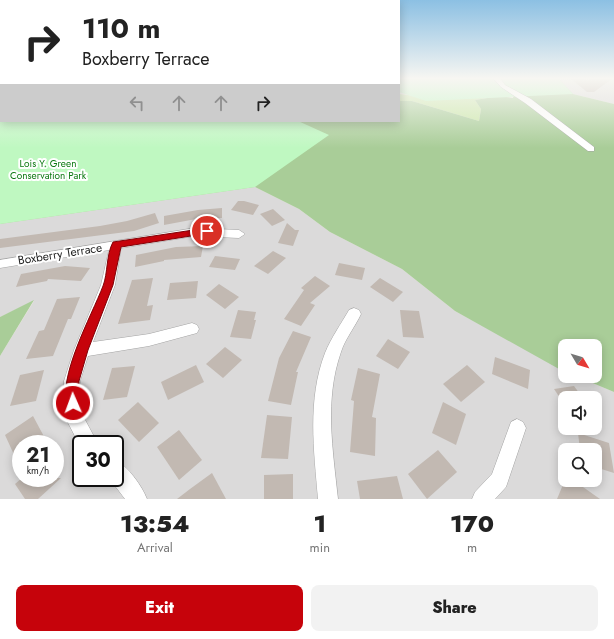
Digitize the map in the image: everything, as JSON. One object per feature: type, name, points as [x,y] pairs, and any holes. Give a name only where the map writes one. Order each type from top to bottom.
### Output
[{"type":"street","points":[[530,101],[591,149]]},
{"type":"street","name":"Boxberry Terrace","points":[[0,264],[195,232],[239,234]]},
{"type":"street","points":[[84,435],[73,414],[72,381],[82,350],[108,285],[116,244]]},
{"type":"street","points":[[328,499],[322,430],[322,393],[333,352],[354,314]]},
{"type":"street","points":[[82,350],[149,340],[192,329]]},
{"type":"street","points":[[482,499],[499,480],[517,428]]},
{"type":"street","points":[[124,482],[137,499]]},
{"type":"shaded area","points":[[603,101],[614,101],[614,104]]},
{"type":"shaded area","points":[[255,187],[299,209],[330,232],[402,269],[455,311],[558,367],[558,383],[593,383],[614,392],[614,499],[0,499],[0,356],[34,301],[0,317],[0,224]]},
{"type":"green space","points":[[400,101],[413,101],[479,121],[481,109],[476,101],[603,101],[614,104],[614,392],[593,383],[602,383],[602,339],[558,339],[558,368],[455,311],[402,269],[330,232],[299,209],[255,187],[0,224],[0,201],[171,122],[400,122]]},
{"type":"green space","points":[[413,101],[476,101],[481,109],[479,121]]},
{"type":"green space","name":"Lois Y. Green Conservation Park","points":[[0,122],[300,122],[329,135],[255,187],[0,224]]},
{"type":"green space","points":[[34,300],[0,356],[0,317]]},
{"type":"building","points":[[238,201],[259,205],[253,215],[231,210]]},
{"type":"building","points":[[222,208],[222,218],[196,219],[164,225],[164,216],[198,210]]},
{"type":"building","points":[[273,209],[285,220],[272,226],[260,214]]},
{"type":"building","points":[[155,213],[159,223],[134,231],[0,248],[0,239],[100,226],[127,221]]},
{"type":"building","points":[[287,223],[295,230],[299,230],[293,246],[278,243]]},
{"type":"building","points":[[203,246],[201,257],[164,260],[135,267],[136,255],[176,247]]},
{"type":"building","points":[[273,251],[286,258],[268,274],[254,266]]},
{"type":"building","points":[[215,256],[240,259],[235,270],[209,267]]},
{"type":"building","points":[[339,263],[365,268],[362,280],[335,275]]},
{"type":"building","points":[[65,266],[90,268],[81,281],[48,279],[47,281],[16,287],[21,274]]},
{"type":"building","points":[[315,276],[330,286],[310,303],[315,305],[301,326],[284,319],[304,290],[301,288]]},
{"type":"building","points":[[153,278],[147,306],[153,305],[150,320],[118,324],[132,280]]},
{"type":"building","points":[[380,278],[403,292],[393,302],[370,287]]},
{"type":"building","points":[[198,281],[196,298],[167,300],[170,283]]},
{"type":"building","points":[[219,284],[239,297],[225,309],[206,295]]},
{"type":"building","points":[[80,297],[71,319],[68,319],[53,356],[26,359],[39,331],[44,330],[57,299]]},
{"type":"building","points":[[238,310],[256,312],[254,320],[256,320],[251,339],[230,337]]},
{"type":"building","points":[[400,310],[419,311],[424,338],[403,337]]},
{"type":"building","points":[[293,331],[311,337],[296,372],[298,372],[291,405],[268,401],[279,358]]},
{"type":"building","points":[[388,339],[410,352],[398,369],[376,356]]},
{"type":"building","points":[[225,347],[242,360],[223,378],[206,364]]},
{"type":"building","points":[[495,357],[530,370],[528,389],[492,374]]},
{"type":"building","points":[[196,365],[204,382],[168,400],[161,382]]},
{"type":"building","points":[[467,365],[485,382],[461,402],[443,384]]},
{"type":"building","points":[[135,366],[127,397],[103,400],[112,368]]},
{"type":"building","points":[[358,368],[380,374],[372,417],[376,418],[375,456],[350,452],[354,401],[351,400]]},
{"type":"building","points":[[44,370],[36,401],[10,406],[20,375]]},
{"type":"building","points":[[574,386],[578,391],[558,391],[558,395],[554,389]]},
{"type":"building","points":[[138,402],[159,423],[139,442],[118,420]]},
{"type":"building","points":[[443,402],[466,414],[456,445],[432,433]]},
{"type":"building","points":[[267,415],[292,417],[288,459],[261,458]]},
{"type":"building","points":[[33,416],[43,435],[12,435],[12,450],[5,435]]},
{"type":"building","points":[[179,430],[202,460],[179,480],[157,447]]},
{"type":"building","points":[[578,435],[584,435],[609,443],[614,473],[602,469],[602,443],[579,443]]},
{"type":"building","points":[[438,450],[457,472],[427,499],[408,474]]},
{"type":"building","points":[[212,473],[226,499],[177,499],[190,489]]},
{"type":"building","points":[[293,474],[293,499],[264,499],[264,475]]},
{"type":"building","points":[[397,476],[403,499],[360,499],[357,481]]},
{"type":"building","points":[[17,487],[51,487],[38,499],[25,499]]},
{"type":"building","points":[[562,487],[583,487],[600,499],[557,499]]},
{"type":"route","points":[[73,403],[72,381],[82,350],[108,285],[116,244],[207,231]]}]
